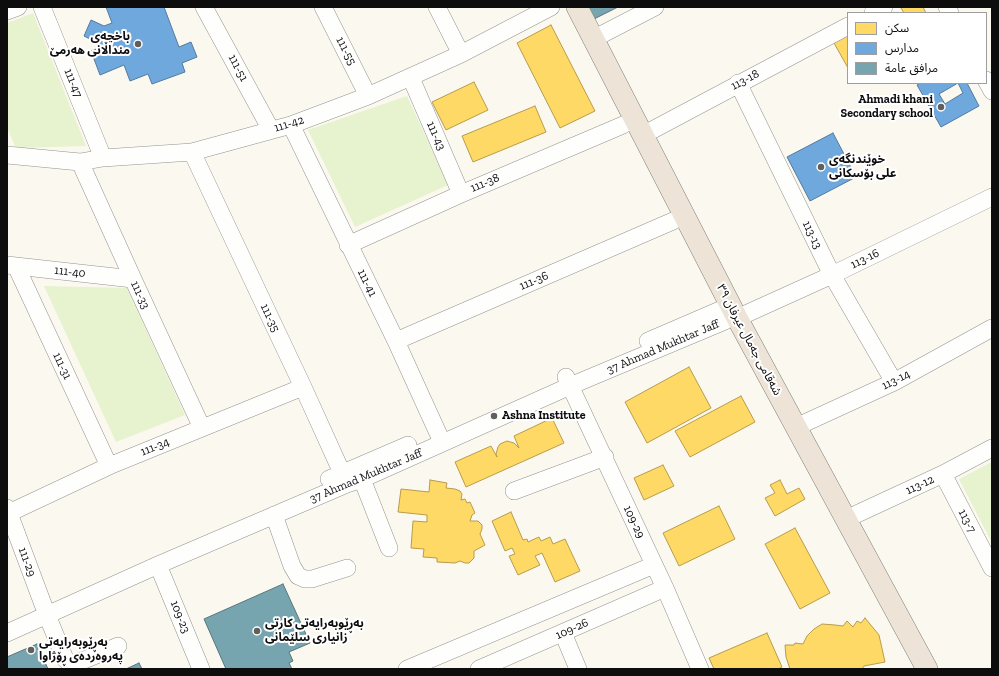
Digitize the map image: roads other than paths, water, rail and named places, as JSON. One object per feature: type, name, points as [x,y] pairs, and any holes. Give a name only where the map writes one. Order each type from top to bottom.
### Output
[{"type":"main road","name":"شەقامی جەمال عیرفان ٣٩","points":[[562,7],[673,221],[727,316],[911,669]]},
{"type":"main road","name":"شەقامی جەمال عیرفان ٣٩","points":[[577,7],[643,135],[727,316],[796,427],[927,669]]},
{"type":"street","points":[[7,11],[18,7]]},
{"type":"street","name":"111-47","points":[[42,7],[103,158]]},
{"type":"street","name":"111-51","points":[[204,7],[271,130]]},
{"type":"street","name":"111-55","points":[[323,7],[368,96]]},
{"type":"street","points":[[437,7],[461,54]]},
{"type":"street","name":"111-42","points":[[7,155],[80,162],[103,158],[192,152],[291,125],[368,96],[461,54],[551,7]]},
{"type":"street","points":[[593,38],[655,7]]},
{"type":"street","points":[[875,12],[884,7]]},
{"type":"street","name":"113-18","points":[[643,135],[738,83],[847,27]]},
{"type":"street","name":"111-43","points":[[410,78],[461,194]]},
{"type":"street","points":[[987,82],[992,91]]},
{"type":"street","name":"113-13","points":[[738,83],[832,275],[894,382]]},
{"type":"street","name":"111-41","points":[[291,125],[396,341],[440,437]]},
{"type":"street","name":"111-38","points":[[348,245],[461,194],[623,125]]},
{"type":"street","name":"111-35","points":[[192,152],[303,387],[350,479],[389,548]]},
{"type":"street","name":"111-33","points":[[80,162],[202,428]]},
{"type":"street","name":"113-16","points":[[727,316],[832,275],[992,197]]},
{"type":"street","name":"111-36","points":[[396,341],[673,221]]},
{"type":"street","name":"111-40","points":[[12,266],[133,279]]},
{"type":"street","name":"111-31","points":[[12,266],[109,466]]},
{"type":"street","name":"37 Ahmad Mukhtar Jaff","points":[[7,621],[45,610],[158,565],[274,515],[440,437],[568,381],[727,316]]},
{"type":"street","name":"113-14","points":[[796,427],[894,382],[992,328]]},
{"type":"street","name":"109-29","points":[[568,381],[605,457],[700,669]]},
{"type":"street","name":"111-34","points":[[8,511],[109,466],[303,387]]},
{"type":"street","name":"113-12","points":[[846,519],[943,474],[992,448]]},
{"type":"street","points":[[514,490],[605,457]]},
{"type":"street","name":"113-7","points":[[943,474],[992,568]]},
{"type":"street","name":"37 Ahmad Mukhtar Jaff","points":[[7,633],[45,610],[350,479]]},
{"type":"street","name":"111-29","points":[[8,511],[65,659],[70,663],[77,663],[118,646]]},
{"type":"street","points":[[274,515],[292,566],[298,576],[305,580],[312,579],[347,568]]},
{"type":"street","name":"109-23","points":[[158,565],[201,669]]},
{"type":"street","points":[[408,669],[654,565]]},
{"type":"street","name":"109-26","points":[[479,669],[665,588]]},
{"type":"street","points":[[563,633],[578,669]]},
{"type":"place","name":"باخچەی منداڵانی هەرمێ","points":[[138,44]]},
{"type":"place","name":"Ahmadi khani Secondary school","points":[[941,107]]},
{"type":"place","name":"خوێندنگەی علی بۆسکانی","points":[[821,167]]},
{"type":"place","name":"Ashna Institute","points":[[494,416]]},
{"type":"place","name":"بەڕێوبەرایەتی کارتی زانیاری سلێمانی","points":[[257,631]]},
{"type":"place","name":"بەڕێوبەرایەتی پەروەردەی ڕۆژاوا","points":[[31,650]]}]
